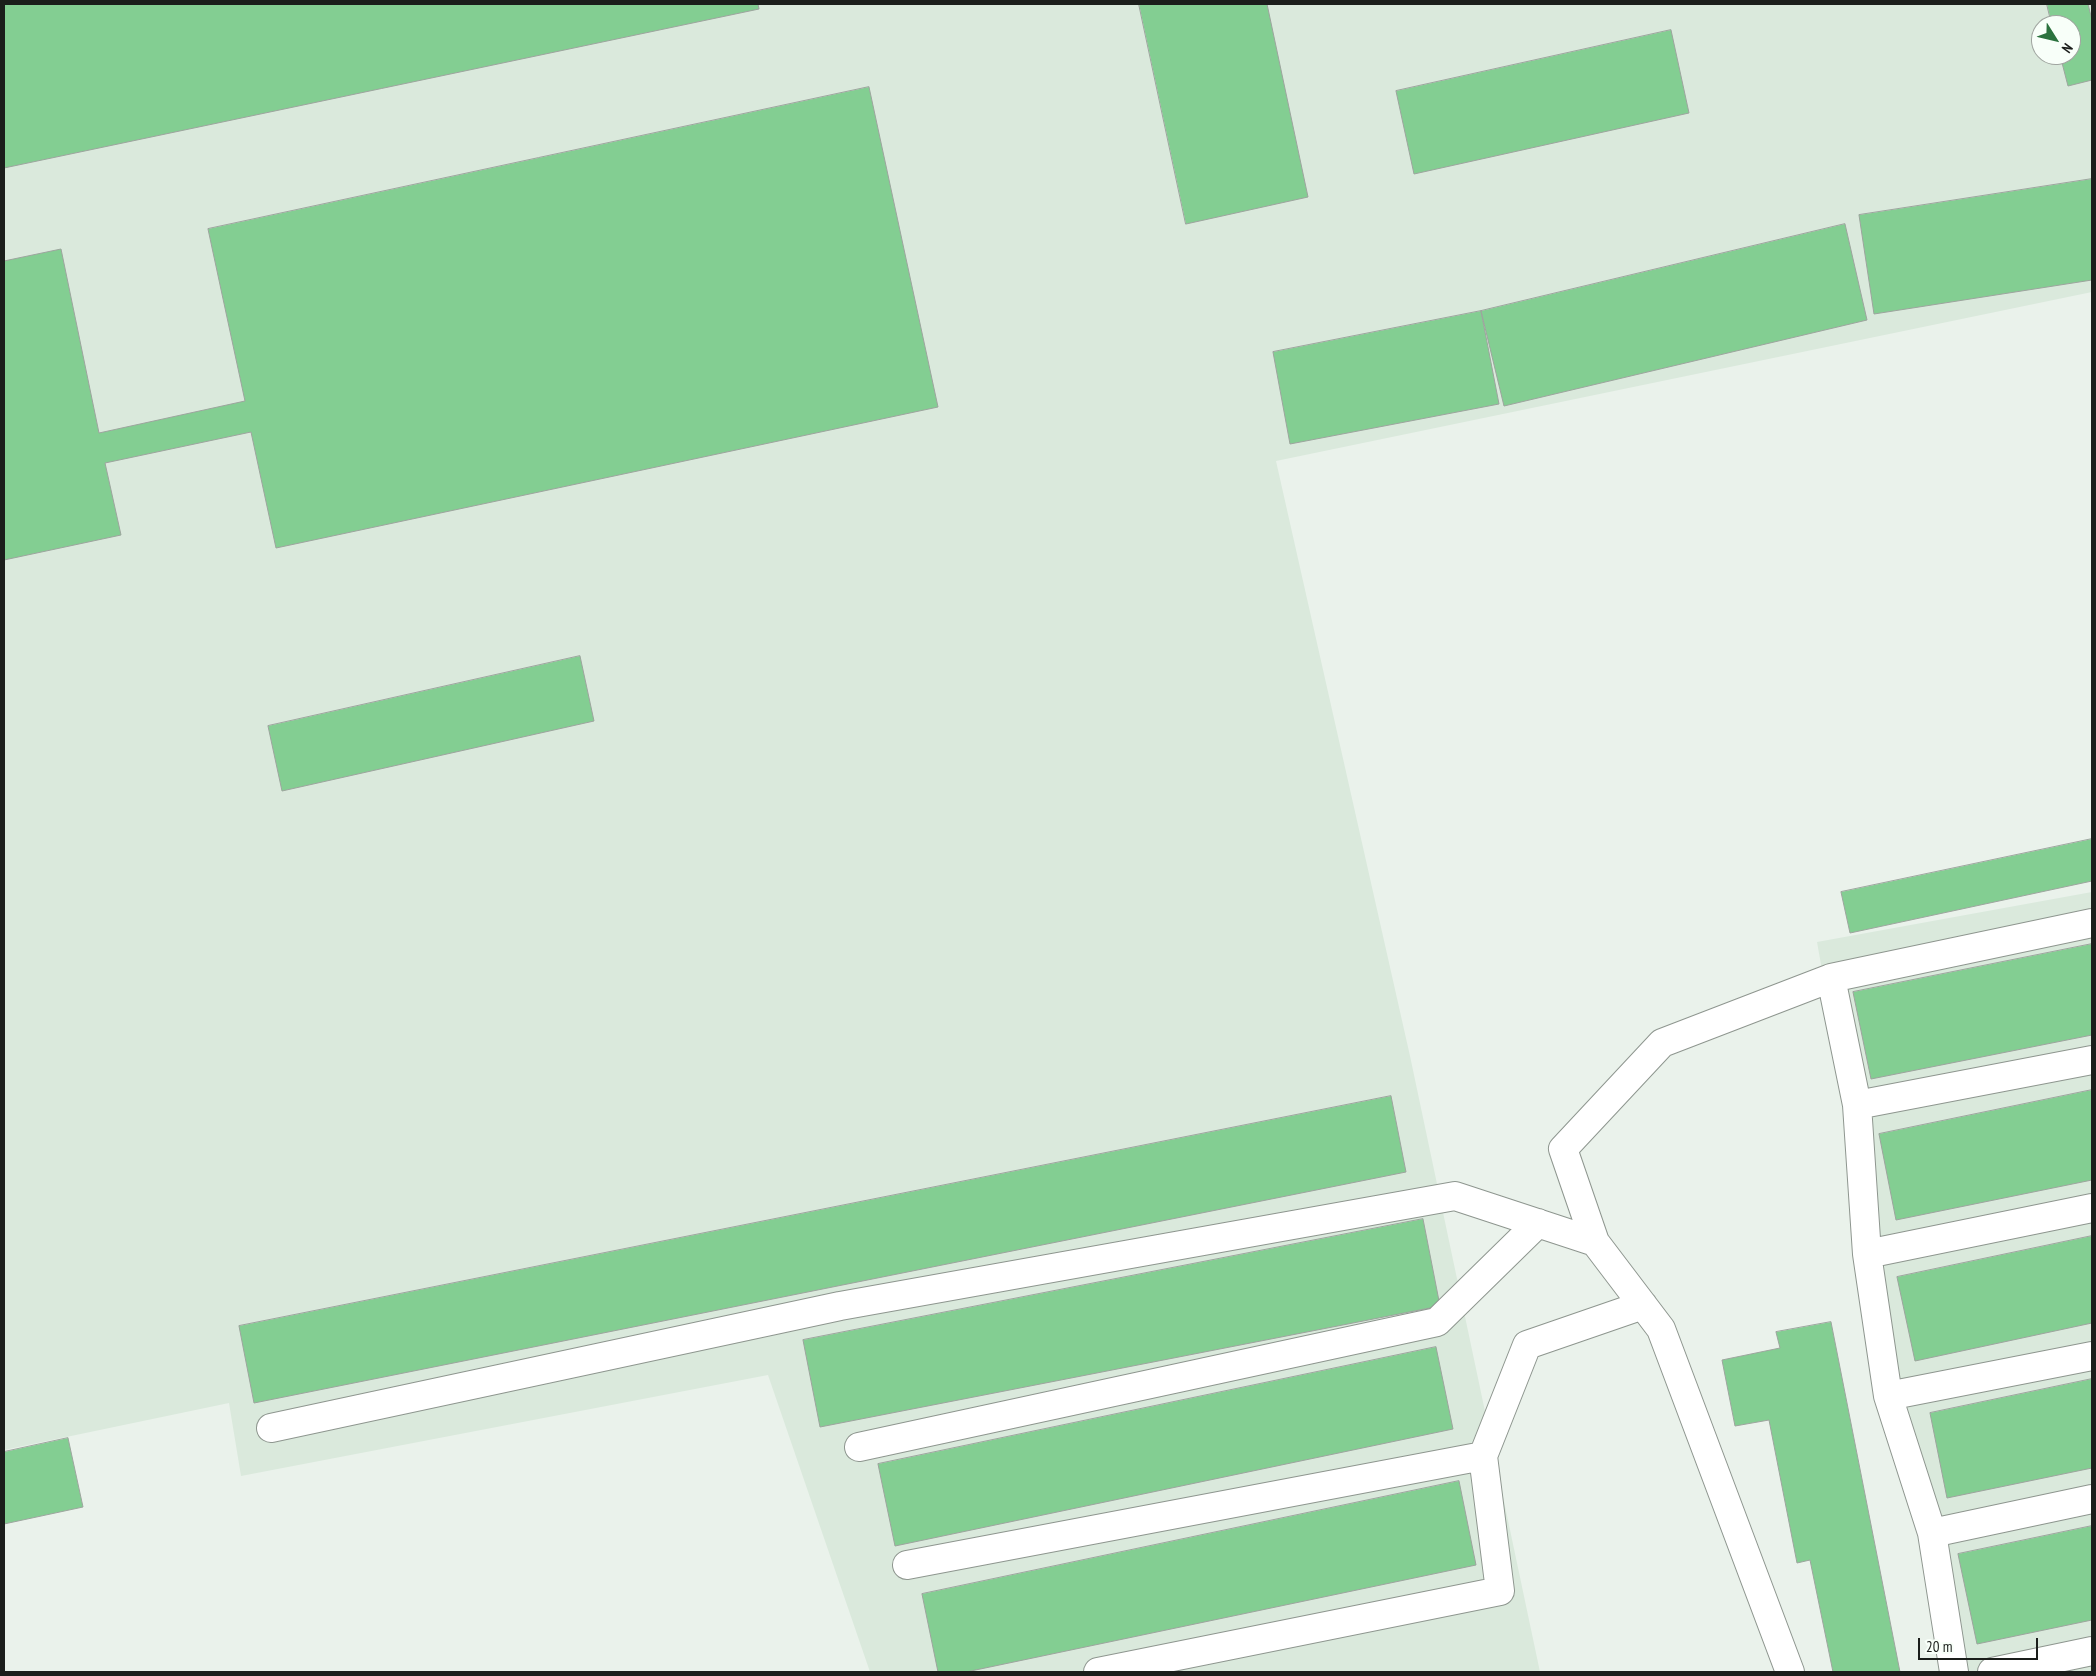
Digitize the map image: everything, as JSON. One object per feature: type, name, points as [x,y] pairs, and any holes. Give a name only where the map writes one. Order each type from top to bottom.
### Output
[{"type":"lane","points":[[1790,1672],[1661,1329],[1595,1242],[1563,1149],[1662,1043],[1831,978],[2092,923]]},
{"type":"lane","points":[[1831,978],[1857,1105],[1867,1254],[1888,1396],[1932,1533],[1954,1672]]},
{"type":"lane","points":[[1857,1105],[2092,1060]]},
{"type":"lane","points":[[271,1428],[840,1306],[1456,1196],[1595,1242]]},
{"type":"lane","points":[[1867,1254],[2092,1208]]},
{"type":"lane","points":[[859,1447],[1437,1322],[1538,1223]]},
{"type":"lane","points":[[1098,1672],[1500,1591],[1484,1456],[1527,1345],[1643,1305]]},
{"type":"lane","points":[[1888,1396],[2092,1356]]},
{"type":"lane","points":[[907,1565],[1484,1456]]},
{"type":"lane","points":[[1932,1533],[2092,1499]]},
{"type":"lane","points":[[1992,1672],[2092,1652]]},
{"type":"shaded area","points":[[4,4],[2092,4],[2092,292],[1276,461],[1410,1056],[1540,1672],[870,1672],[768,1375],[241,1476],[229,1403],[4,1450]]},
{"type":"shaded area","points":[[2092,892],[2092,1672],[1947,1672],[1817,942]]},
{"type":"building","points":[[4,4],[758,4],[759,9],[4,168]]},
{"type":"building","points":[[1139,4],[1267,4],[1308,197],[1186,224]]},
{"type":"building","points":[[2047,4],[2088,4],[2092,20],[2092,80],[2068,86],[2063,65],[2081,65],[2081,15],[2050,15]]},
{"type":"building","points":[[1671,30],[1689,113],[1414,174],[1396,91]]},
{"type":"building","points":[[869,87],[938,407],[276,548],[251,432],[105,463],[121,535],[4,560],[4,261],[61,249],[99,433],[245,401],[208,229]]},
{"type":"building","points":[[2092,179],[2092,280],[1874,314],[1859,215]]},
{"type":"building","points":[[1845,224],[1867,320],[1504,406],[1481,311]]},
{"type":"building","points":[[1481,311],[1499,404],[1290,444],[1273,352]]},
{"type":"building","points":[[580,656],[594,721],[282,791],[268,726]]},
{"type":"building","points":[[2092,839],[2092,881],[1850,933],[1841,892]]},
{"type":"building","points":[[2092,944],[2092,1035],[1871,1079],[1853,992]]},
{"type":"building","points":[[2092,1090],[2092,1180],[1896,1220],[1879,1134]]},
{"type":"building","points":[[1391,1096],[1406,1172],[254,1403],[239,1326]]},
{"type":"building","points":[[1423,1219],[1440,1306],[820,1427],[803,1340]]},
{"type":"building","points":[[2092,1236],[2092,1323],[1915,1361],[1897,1277]]},
{"type":"building","points":[[1831,1322],[1900,1672],[1833,1672],[1810,1560],[1797,1563],[1769,1420],[1735,1426],[1722,1360],[1780,1348],[1776,1332]]},
{"type":"building","points":[[1436,1347],[1453,1429],[895,1546],[878,1464]]},
{"type":"building","points":[[2092,1379],[2092,1468],[1947,1498],[1930,1413]]},
{"type":"building","points":[[68,1438],[83,1507],[4,1524],[4,1452]]},
{"type":"building","points":[[1459,1481],[1476,1565],[966,1672],[938,1672],[922,1594]]},
{"type":"building","points":[[2092,1526],[2092,1620],[1977,1644],[1958,1554]]}]
